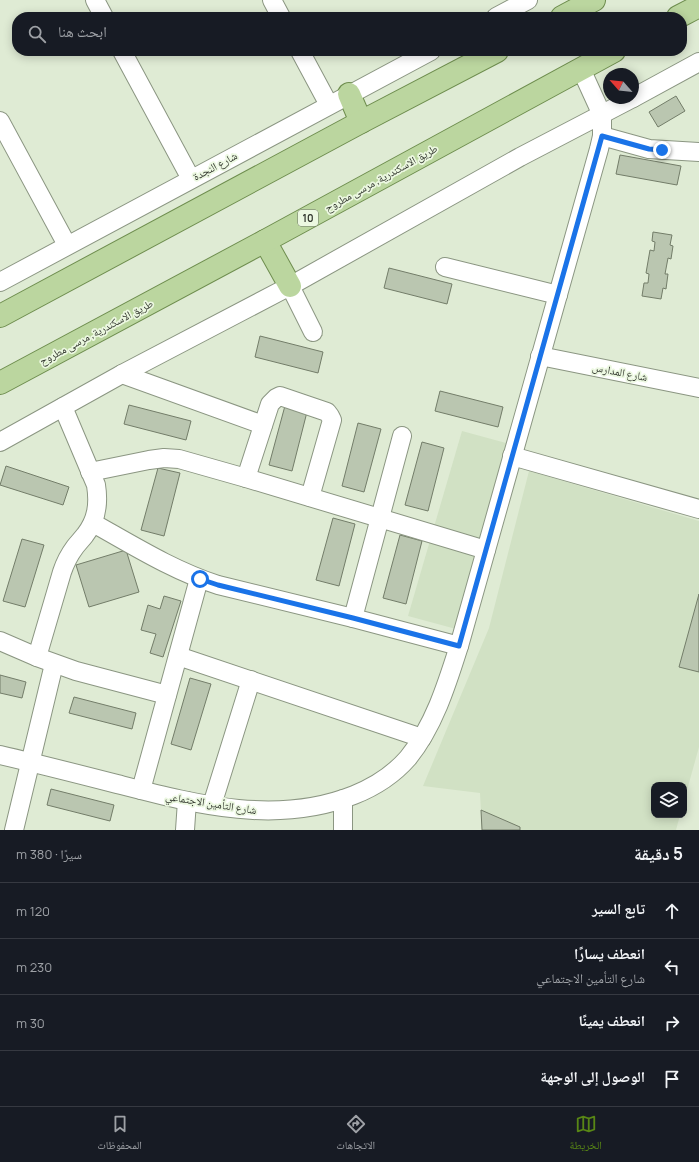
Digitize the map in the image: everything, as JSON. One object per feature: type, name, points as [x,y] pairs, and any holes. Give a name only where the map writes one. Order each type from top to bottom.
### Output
[{"type":"main road","points":[[567,10],[594,0]]},
{"type":"main road","points":[[687,12],[699,6]]},
{"type":"main road","points":[[0,316],[361,122],[487,56]]},
{"type":"main road","name":"طريق الاسكندرية, مرسى مطروح","points":[[0,383],[605,56]]},
{"type":"main road","points":[[349,94],[361,122]]},
{"type":"main road","points":[[265,241],[290,286]]},
{"type":"street","points":[[95,0],[101,12]]},
{"type":"street","points":[[272,0],[278,12]]},
{"type":"street","points":[[505,12],[528,0]]},
{"type":"street","points":[[125,56],[190,179]]},
{"type":"street","points":[[303,56],[329,105]]},
{"type":"street","name":"شارع النجدة","points":[[0,282],[421,56]]},
{"type":"street","points":[[639,95],[699,62]]},
{"type":"street","name":"شارع التأمين الاجتماعي","points":[[0,754],[187,801],[264,811],[291,810],[318,806],[343,799],[367,789],[389,776],[407,758],[422,738],[439,702],[459,646],[602,136],[602,115],[581,69]]},
{"type":"street","points":[[0,442],[122,374],[290,286],[520,157],[622,104]]},
{"type":"street","points":[[0,121],[67,245]]},
{"type":"street","points":[[602,136],[649,149],[699,152]]},
{"type":"street","points":[[445,267],[558,295]]},
{"type":"street","points":[[290,286],[314,332]]},
{"type":"street","name":"شارع المدارس","points":[[540,356],[699,388]]},
{"type":"street","points":[[122,374],[263,425]]},
{"type":"street","points":[[246,478],[272,400],[280,396],[327,412],[332,420],[332,425],[310,497]]},
{"type":"street","points":[[37,657],[65,565],[75,546],[85,536],[93,523],[97,511],[98,498],[96,485],[63,406]]},
{"type":"street","points":[[353,618],[402,436]]},
{"type":"street","points":[[512,456],[699,509]]},
{"type":"street","points":[[90,472],[164,458],[187,461],[486,550]]},
{"type":"street","points":[[93,523],[165,563],[200,579],[218,585],[459,646]]},
{"type":"street","points":[[140,790],[200,579]]},
{"type":"street","points":[[0,640],[54,664],[167,695]]},
{"type":"street","points":[[178,656],[422,738]]},
{"type":"street","points":[[14,830],[54,664]]},
{"type":"street","points":[[212,805],[251,680]]},
{"type":"street","points":[[343,799],[343,830]]},
{"type":"street","points":[[185,830],[187,801]]},
{"type":"shaded area","points":[[462,431],[506,443],[456,629],[408,616]]},
{"type":"shaded area","points":[[529,471],[699,521],[699,747],[687,790],[687,782],[651,782],[651,818],[679,818],[676,830],[482,830],[480,793],[423,786],[489,628]]},
{"type":"building","points":[[676,96],[685,111],[658,127],[649,112]]},
{"type":"building","points":[[620,155],[681,166],[677,185],[616,174]]},
{"type":"building","points":[[653,232],[672,235],[670,245],[673,246],[671,259],[668,258],[665,274],[668,274],[666,289],[663,288],[661,299],[642,296],[644,283],[648,283],[649,274],[646,273],[650,250],[654,251],[655,242],[652,241]]},
{"type":"building","points":[[389,268],[452,284],[447,304],[384,288]]},
{"type":"building","points":[[260,336],[323,352],[318,373],[255,357]]},
{"type":"building","points":[[440,391],[503,407],[498,427],[435,411]]},
{"type":"building","points":[[286,402],[308,408],[292,471],[269,465]]},
{"type":"building","points":[[129,405],[191,421],[186,440],[124,424]]},
{"type":"building","points":[[358,423],[381,429],[364,492],[342,486]]},
{"type":"building","points":[[422,442],[444,448],[428,511],[405,505]]},
{"type":"building","points":[[6,466],[69,487],[63,505],[0,485]]},
{"type":"building","points":[[158,468],[180,473],[164,536],[141,530]]},
{"type":"building","points":[[333,518],[355,524],[339,586],[316,580]]},
{"type":"building","points":[[400,535],[422,541],[406,604],[383,598]]},
{"type":"building","points":[[22,539],[44,545],[25,607],[3,601]]},
{"type":"building","points":[[126,550],[139,592],[89,607],[76,565]]},
{"type":"building","points":[[699,594],[699,672],[679,667]]},
{"type":"building","points":[[164,596],[181,601],[163,657],[150,653],[156,634],[141,630],[148,605],[160,609]]},
{"type":"building","points":[[0,675],[26,682],[22,698],[0,693]]},
{"type":"building","points":[[190,678],[211,684],[191,750],[171,744]]},
{"type":"building","points":[[74,697],[136,713],[132,729],[69,713]]},
{"type":"building","points":[[51,789],[114,805],[110,821],[47,805]]},
{"type":"building","points":[[481,810],[520,827],[520,830],[482,830]]},
{"type":"route","points":[[200,579],[218,585],[459,646],[602,136],[649,149],[662,150]]}]
